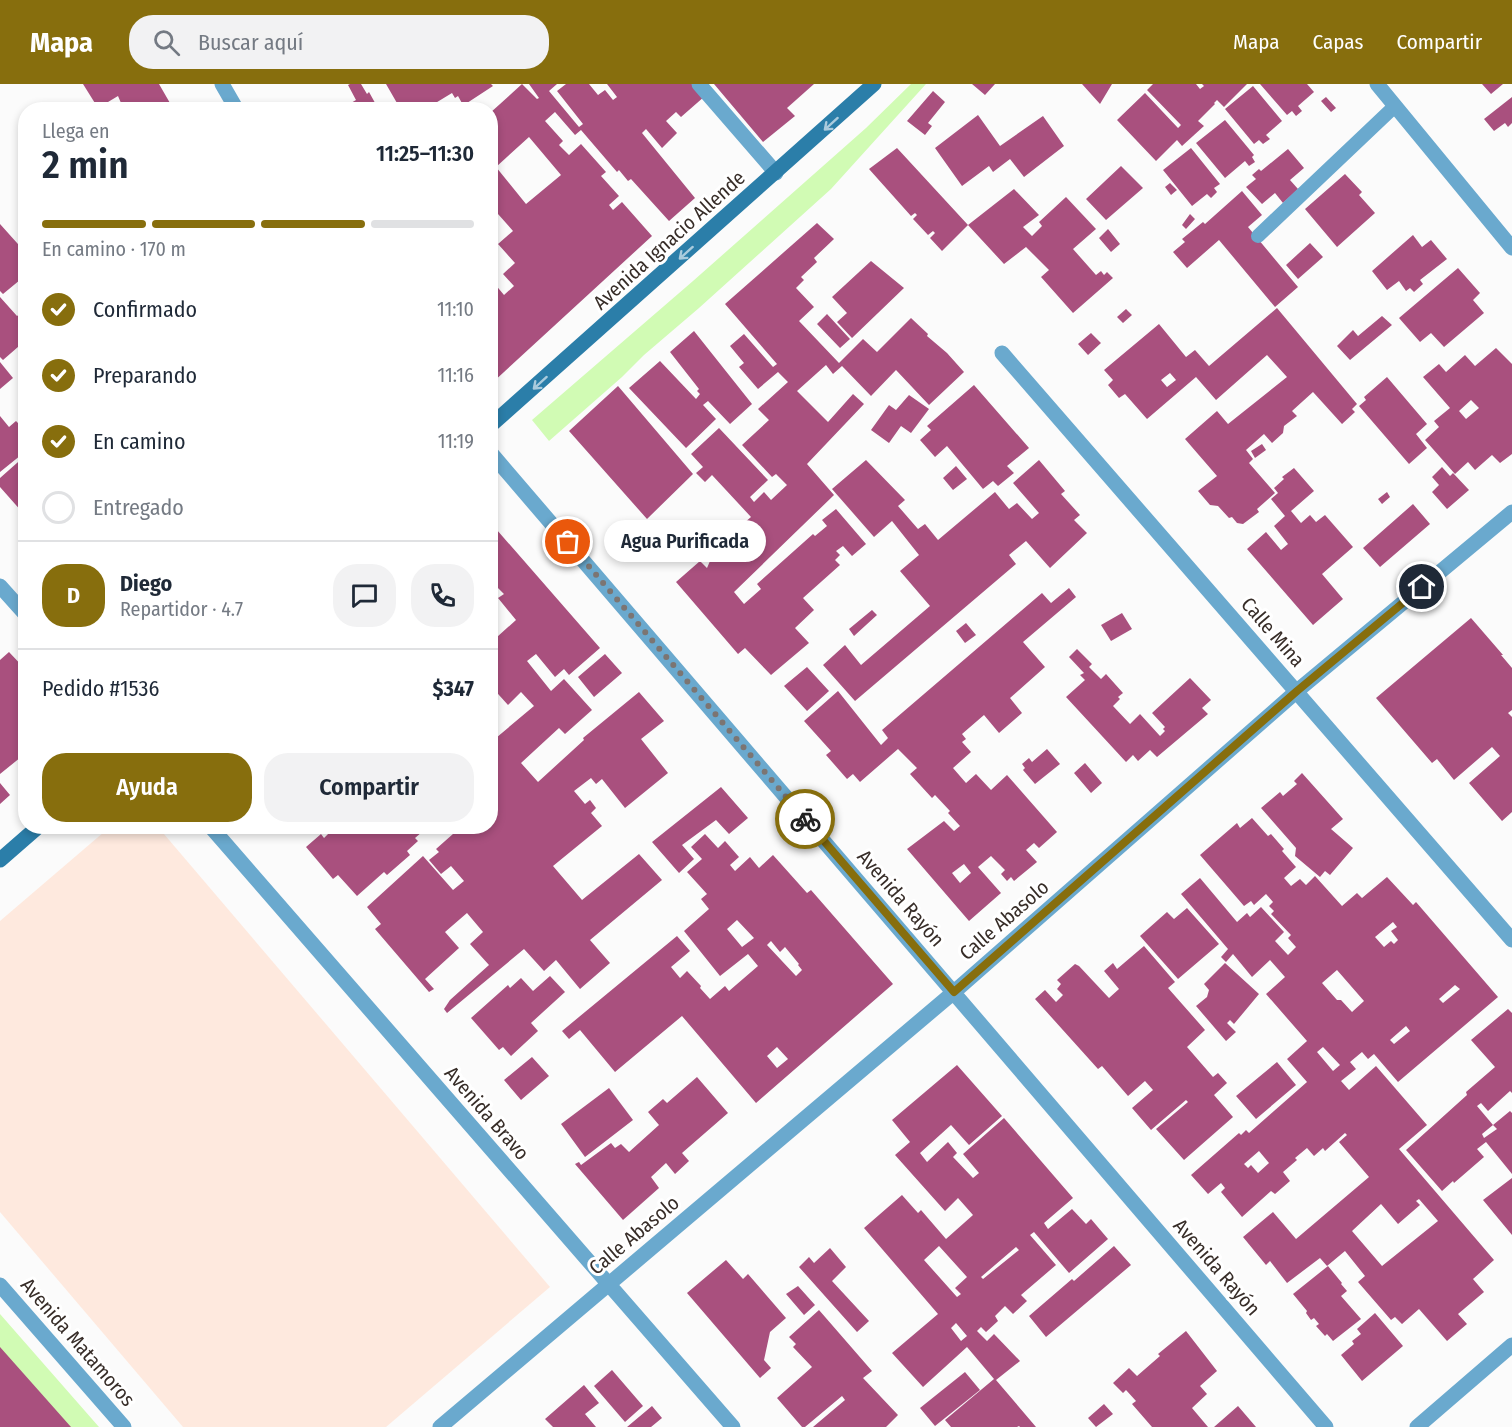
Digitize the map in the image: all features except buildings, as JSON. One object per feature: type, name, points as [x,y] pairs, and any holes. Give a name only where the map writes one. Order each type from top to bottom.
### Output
[{"type":"main road","name":"Avenida Ignacio Allende","points":[[498,419],[777,173],[874,84]]},
{"type":"main road","points":[[0,860],[30,834]]},
{"type":"street","points":[[222,84],[232,102]]},
{"type":"street","points":[[699,84],[777,173]]},
{"type":"street","points":[[1377,84],[1512,248]]},
{"type":"street","name":"Calle Mina","points":[[1002,353],[1512,940]]},
{"type":"street","name":"Avenida Rayón","points":[[498,461],[1326,1427]]},
{"type":"street","name":"Calle Abasolo","points":[[440,1427],[954,992],[1297,691],[1512,512]]},
{"type":"street","points":[[0,586],[18,606]]},
{"type":"street","name":"Avenida Bravo","points":[[217,834],[733,1427]]},
{"type":"street","name":"Avenida Matamoros","points":[[0,1285],[124,1427]]},
{"type":"street","points":[[1417,1427],[1512,1346]]},
{"type":"lane","points":[[1258,236],[1395,106]]},
{"type":"shaded area","points":[[102,834],[164,834],[550,1287],[386,1427],[183,1427],[0,1212],[0,921]]},
{"type":"green space","points":[[911,84],[926,84],[831,189],[549,441],[532,420],[866,128]]},
{"type":"green space","points":[[0,1314],[99,1427],[0,1427]]},
{"type":"way so far","points":[[568,542],[805,819]]},
{"type":"place","name":"Agua Purificada","points":[[568,542]]},
{"type":"route","points":[[805,819],[954,992],[1297,691],[1422,587]]}]
